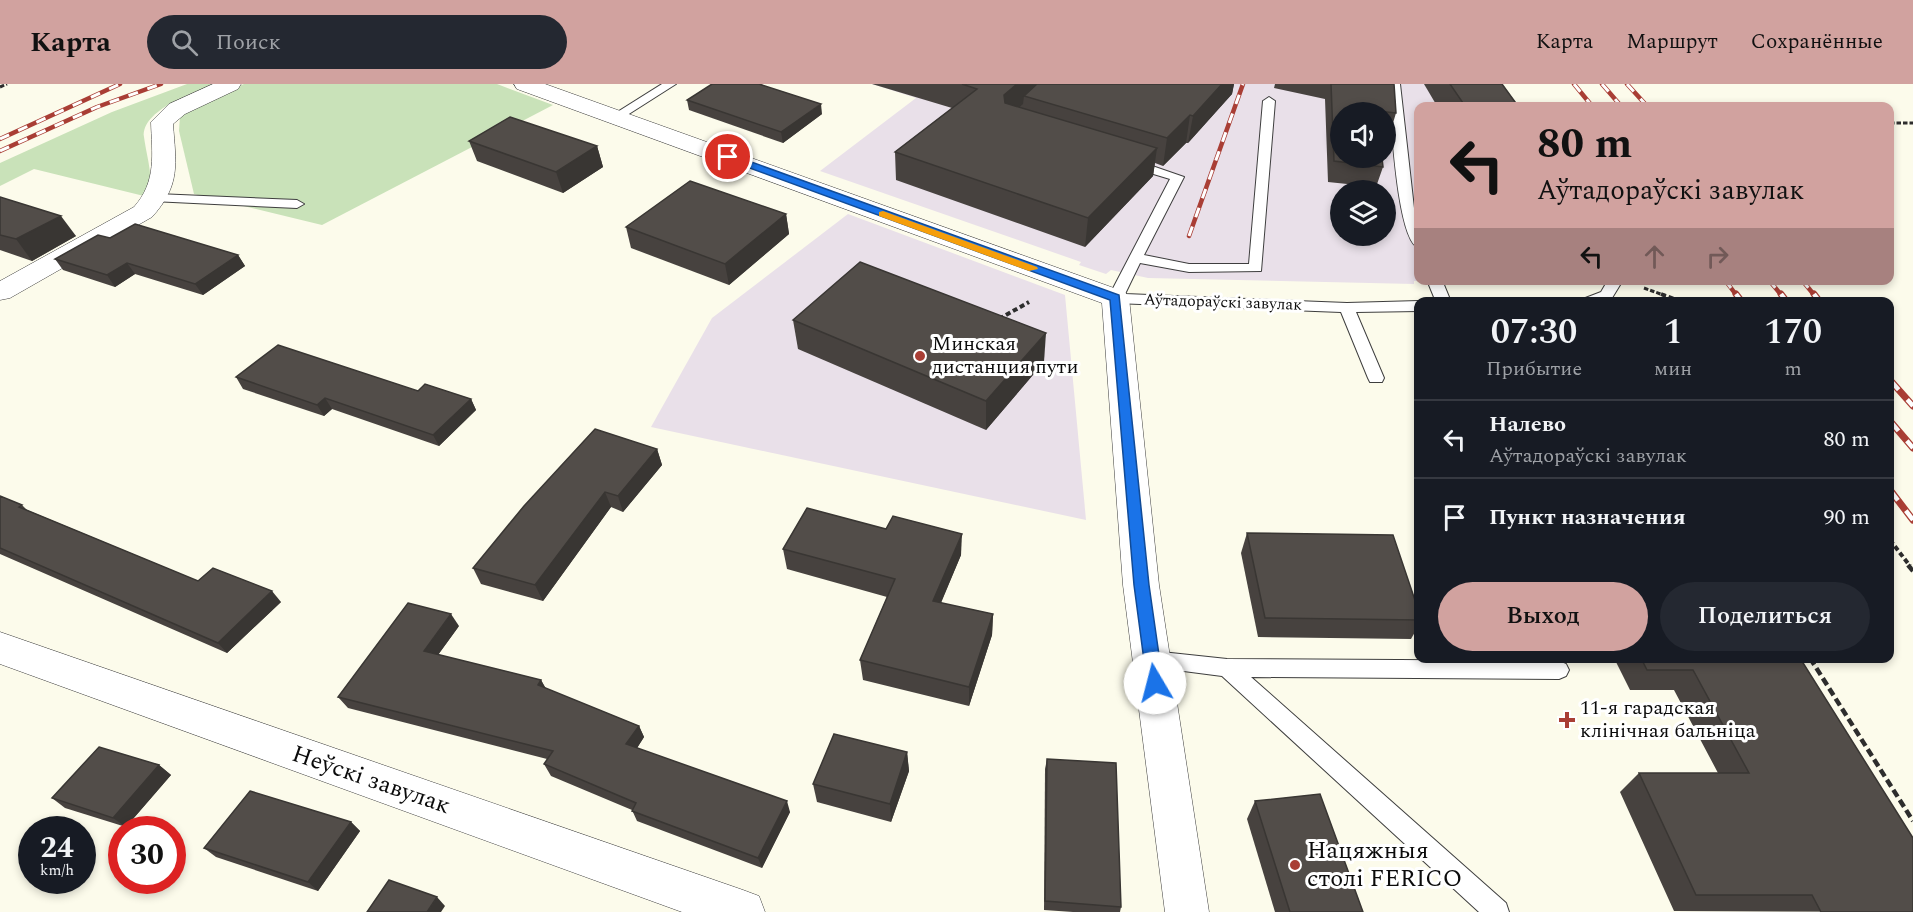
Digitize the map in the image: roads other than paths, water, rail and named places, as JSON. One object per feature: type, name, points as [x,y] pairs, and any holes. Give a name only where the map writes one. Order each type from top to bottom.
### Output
[{"type":"street","points":[[0,291],[143,212],[158,198],[165,182],[162,122],[177,109],[230,84]]},
{"type":"street","name":"Аўтадораўскі завулак","points":[[525,84],[1115,298]]},
{"type":"street","points":[[1115,298],[1141,585],[1187,912]]},
{"type":"street","name":"Неўскі завулак","points":[[0,648],[743,912]]},
{"type":"lane","points":[[617,116],[670,84]]},
{"type":"lane","points":[[1394,84],[1408,217],[1414,232]]},
{"type":"lane","points":[[1136,258],[1189,268],[1256,268],[1269,101]]},
{"type":"lane","points":[[1115,298],[1177,177],[1121,159]]},
{"type":"lane","points":[[158,198],[297,204]]},
{"type":"lane","points":[[1600,297],[1607,295],[1613,285]]},
{"type":"lane","name":"Аўтадораўскі завулак","points":[[1115,298],[1347,308],[1414,306]]},
{"type":"lane","points":[[1347,308],[1376,378]]},
{"type":"lane","points":[[1152,660],[1227,668],[1559,670]]},
{"type":"lane","points":[[1227,668],[1497,912]]},
{"type":"railway","points":[[0,139],[120,84]]},
{"type":"railway","points":[[0,151],[97,107],[161,84]]},
{"type":"railway","points":[[1189,236],[1243,84]]},
{"type":"railway","points":[[1574,84],[1589,102]]},
{"type":"railway","points":[[1602,84],[1618,102]]},
{"type":"railway","points":[[1627,84],[1643,102]]},
{"type":"railway","points":[[1729,285],[1737,296]]},
{"type":"railway","points":[[1773,285],[1782,296]]},
{"type":"railway","points":[[1806,285],[1815,296]]},
{"type":"railway","points":[[1894,385],[1913,406]]},
{"type":"railway","points":[[1894,426],[1913,448]]},
{"type":"railway","points":[[1894,495],[1913,520]]},
{"type":"place","name":"Минская дистанция пути","points":[[920,356]]},
{"type":"place","name":"11-я гарадская клінічная бальніца","points":[[1567,720]]},
{"type":"place","name":"Нацяжныя столі FERICO","points":[[1295,865]]}]
